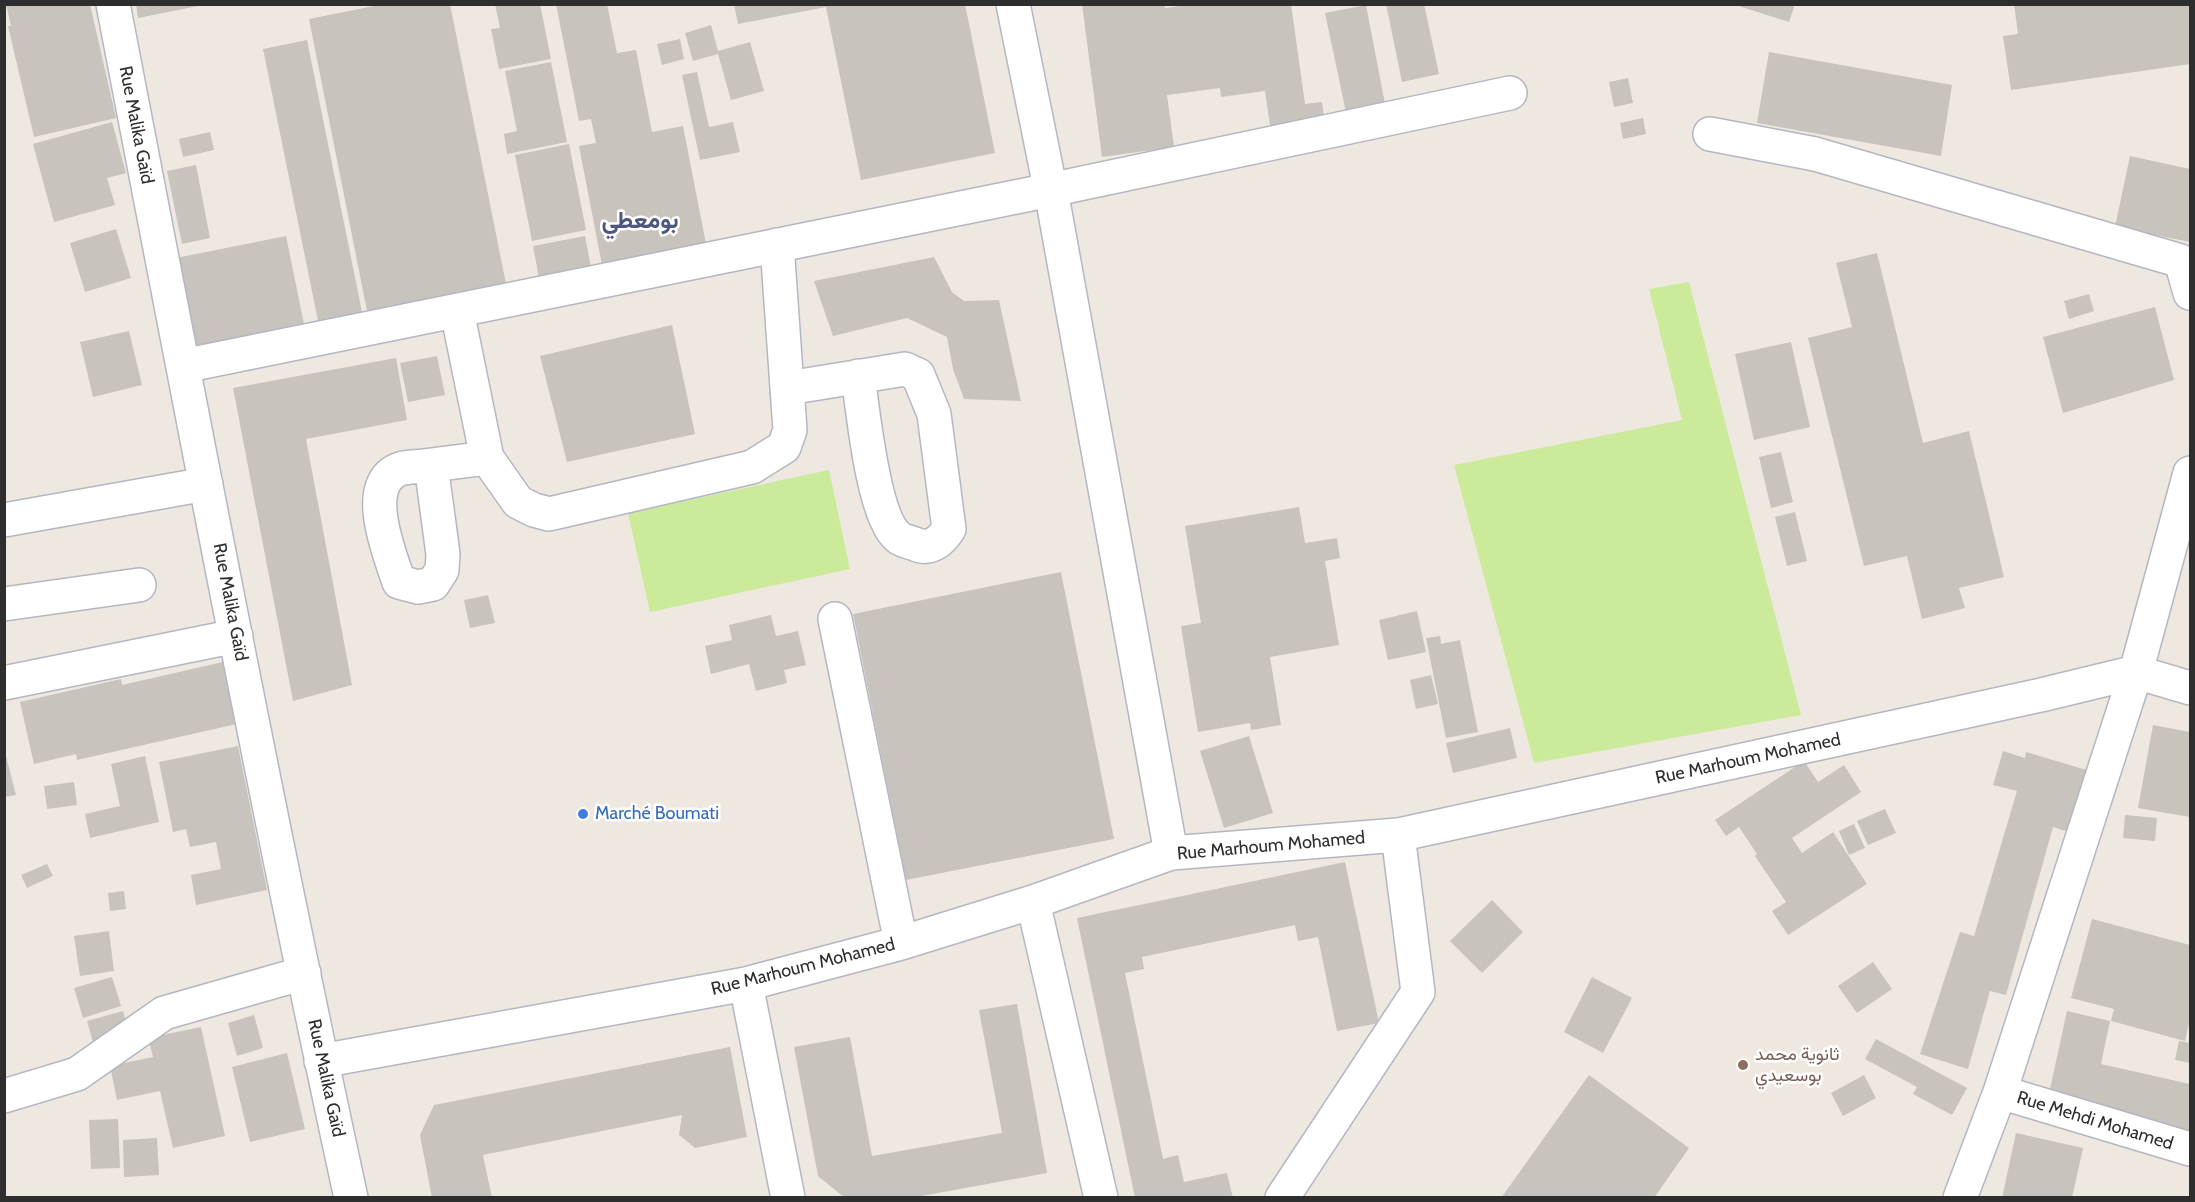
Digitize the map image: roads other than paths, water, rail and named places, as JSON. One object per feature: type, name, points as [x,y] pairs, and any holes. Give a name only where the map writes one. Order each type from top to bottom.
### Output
[{"type":"street","name":"Rue Malika Gaïd","points":[[113,4],[236,636],[321,1060],[351,1197]]},
{"type":"street","points":[[1013,4],[1050,190],[1171,853]]},
{"type":"street","points":[[183,366],[1050,190],[1510,93]]},
{"type":"street","points":[[1710,134],[1815,154],[2181,261],[2190,293]]},
{"type":"street","points":[[457,311],[487,458],[519,502],[534,510],[549,514],[752,467],[784,447],[790,430],[777,245]]},
{"type":"street","points":[[788,388],[858,376],[905,369],[918,375],[934,414],[949,529],[942,540],[934,544],[922,547],[898,537],[883,512],[875,488],[858,376]]},
{"type":"street","points":[[430,465],[487,458]]},
{"type":"street","points":[[1960,1197],[2000,1092],[2136,672],[2190,473]]},
{"type":"street","points":[[4,520],[206,484]]},
{"type":"street","points":[[4,604],[139,585]]},
{"type":"street","points":[[835,619],[901,943]]},
{"type":"street","points":[[4,683],[236,636]]},
{"type":"street","points":[[2136,672],[2190,688]]},
{"type":"street","name":"Rue Marhoum Mohamed","points":[[321,1060],[746,984],[901,943],[1033,902],[1171,853],[1398,836],[2041,695],[2136,672]]},
{"type":"street","points":[[1282,1197],[1418,992],[1398,836]]},
{"type":"street","points":[[1033,902],[1101,1197]]},
{"type":"street","points":[[4,1096],[77,1074],[164,1013],[304,973]]},
{"type":"street","points":[[746,984],[788,1197]]},
{"type":"street","name":"Rue Mehdi Mohamed","points":[[2000,1092],[2190,1149]]},
{"type":"place","name":"Marché Boumati","points":[[583,814]]},
{"type":"place","name":"ثانوية محمد بوسعيدي","points":[[1743,1065]]},
{"type":"district","name":"بومعطي","points":[[640,221]]}]
